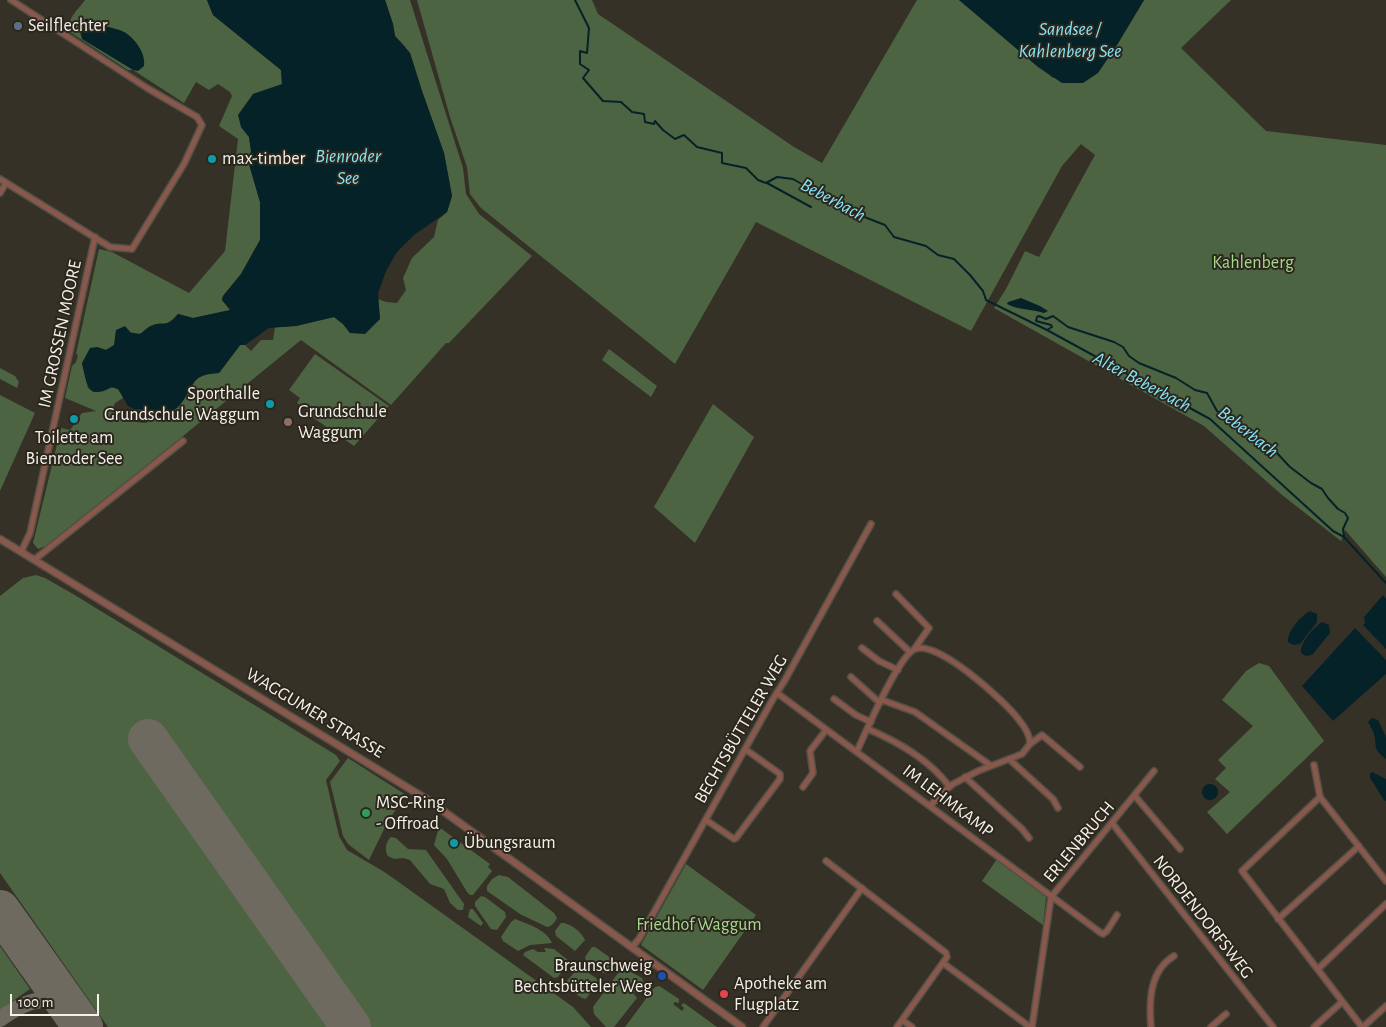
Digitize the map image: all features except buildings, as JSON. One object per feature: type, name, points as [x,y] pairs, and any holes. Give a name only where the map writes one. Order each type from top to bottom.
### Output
[{"type":"street","points":[[0,179],[110,247],[132,249],[184,164],[201,129],[201,121],[12,0]]},
{"type":"street","points":[[0,193],[6,183]]},
{"type":"street","name":"IM GROSSEN MOORE","points":[[21,552],[30,533],[95,237]]},
{"type":"street","points":[[34,560],[182,441]]},
{"type":"street","name":"BECHTSBÜTTELER WEG","points":[[632,947],[639,939],[706,820],[870,524]]},
{"type":"street","name":"WAGGUMER STRASSE","points":[[0,539],[428,800],[742,1027]]},
{"type":"street","points":[[857,751],[898,670],[929,628],[896,594]]},
{"type":"street","points":[[877,621],[912,650],[924,648],[938,653],[980,682],[1019,719],[1028,735],[1030,744]]},
{"type":"street","points":[[862,648],[879,661],[898,670]]},
{"type":"street","points":[[851,678],[881,701],[915,712],[990,765]]},
{"type":"street","name":"IM LEHMKAMP","points":[[777,693],[1101,933],[1103,934],[1106,931],[1117,915]]},
{"type":"street","points":[[834,699],[856,715],[871,722]]},
{"type":"street","points":[[868,729],[895,740],[930,766],[949,786]]},
{"type":"street","points":[[802,787],[812,773],[810,751],[826,730]]},
{"type":"street","points":[[930,806],[949,786],[990,765],[1022,754],[1030,744],[1042,735],[1080,767]]},
{"type":"street","points":[[706,820],[734,839],[736,838],[780,779],[780,774],[745,749]]},
{"type":"street","points":[[1009,759],[1053,799],[1058,808]]},
{"type":"street","points":[[1314,765],[1320,797],[1386,881]]},
{"type":"street","name":"ERLENBRUCH","points":[[1031,1027],[1051,897],[1154,771]]},
{"type":"street","points":[[966,776],[1022,829],[1028,838]]},
{"type":"street","points":[[1134,796],[1180,849]]},
{"type":"street","points":[[1320,797],[1242,871],[1362,1027],[1386,1006]]},
{"type":"street","name":"NORDENDORFSWEG","points":[[1112,824],[1273,1027]]},
{"type":"street","points":[[1278,919],[1359,846]]},
{"type":"street","points":[[826,862],[944,950],[947,957],[897,1027]]},
{"type":"street","points":[[763,1027],[862,888]]},
{"type":"street","points":[[1318,969],[1386,904]]},
{"type":"street","points":[[1151,1027],[1150,1002],[1154,984],[1164,965],[1174,956]]},
{"type":"street","points":[[943,963],[1031,1027]]},
{"type":"street","points":[[1314,1027],[1342,1002]]},
{"type":"street","points":[[1211,1027],[1226,1014]]},
{"type":"street","points":[[902,1020],[912,1027]]},
{"type":"green space","points":[[85,0],[207,0],[213,15],[281,70],[282,85],[253,94],[241,127],[249,137],[251,151],[249,164],[260,202],[260,240],[241,274],[223,296],[222,300],[231,310],[193,318],[178,314],[167,323],[155,324],[141,334],[116,330],[115,345],[106,350],[97,347],[82,363],[88,388],[93,392],[115,388],[121,393],[123,398],[115,403],[113,408],[124,417],[132,421],[146,423],[155,414],[177,408],[196,380],[203,374],[219,373],[241,344],[251,351],[261,340],[273,340],[275,327],[296,326],[334,317],[350,333],[380,319],[378,299],[397,303],[406,290],[403,278],[412,258],[434,237],[438,220],[447,212],[452,196],[444,153],[410,53],[395,36],[385,0],[410,0],[463,168],[466,194],[479,214],[532,256],[449,343],[446,343],[391,405],[301,340],[49,545],[38,549],[33,543],[61,428],[70,430],[82,413],[96,411],[65,398],[72,366],[76,362],[78,355],[76,354],[99,249],[112,252],[189,293],[225,251],[238,139],[219,126],[232,96],[230,92],[218,84],[209,90],[196,82],[184,103],[133,70],[128,70],[70,32],[71,19]]},
{"type":"green space","name":"Kahlenberg","points":[[417,0],[592,0],[598,14],[794,147],[822,163],[917,0],[959,0],[1053,78],[1117,45],[1144,0],[1231,0],[1181,48],[1266,131],[1386,145],[1386,577],[1345,530],[1341,541],[1282,495],[1204,426],[994,308],[1025,251],[1039,257],[1095,155],[1081,144],[1062,166],[971,331],[756,222],[675,364],[481,208],[470,194],[467,167],[450,117]]},
{"type":"green space","points":[[609,349],[657,386],[651,397],[602,360]]},
{"type":"green space","points":[[315,354],[389,406],[354,446],[305,412],[307,409],[297,403],[300,398],[289,390]]},
{"type":"green space","points":[[0,368],[15,376],[19,382],[17,388],[0,379]]},
{"type":"green space","points":[[0,395],[35,413],[0,491]]},
{"type":"green space","points":[[713,404],[754,437],[695,543],[654,507]]},
{"type":"green space","points":[[36,575],[73,594],[336,755],[340,761],[326,780],[339,836],[347,850],[386,873],[573,1007],[591,1027],[108,1027],[0,873],[0,596],[23,578]]},
{"type":"green space","points":[[1259,663],[1269,666],[1324,741],[1227,834],[1207,812],[1230,792],[1215,779],[1226,768],[1218,760],[1253,726],[1222,700],[1246,671]]},
{"type":"green space","name":"MSC-Ring - Offroad","points":[[348,758],[406,795],[388,821],[369,860],[348,844],[343,836],[330,782]]},
{"type":"green space","points":[[439,827],[490,864],[488,867],[492,871],[473,895],[467,892],[447,859],[434,845]]},
{"type":"green space","points":[[391,837],[396,838],[408,849],[426,850],[464,904],[463,910],[458,910],[450,903],[444,889],[430,884],[410,860],[403,858],[394,859],[388,856],[386,846]]},
{"type":"green space","points":[[997,859],[1046,897],[1043,925],[982,881]]},
{"type":"green space","name":"Friedhof Waggum","points":[[686,864],[756,915],[703,990],[641,945]]},
{"type":"green space","points":[[499,875],[508,877],[554,913],[557,918],[554,923],[547,927],[520,914],[487,891],[487,886],[492,879]]},
{"type":"green space","points":[[481,896],[505,912],[506,917],[497,930],[491,929],[475,906],[475,902]]},
{"type":"green space","points":[[470,909],[473,909],[483,923],[481,926],[468,917]]},
{"type":"green space","points":[[515,919],[542,931],[550,938],[552,943],[530,945],[518,951],[503,941],[501,937]]},
{"type":"green space","points":[[561,923],[575,928],[585,940],[575,951],[556,936],[555,931]]},
{"type":"green space","points":[[0,946],[30,989],[0,1010]]},
{"type":"green space","points":[[592,947],[595,947],[615,961],[610,971],[603,973],[586,961],[585,957]]},
{"type":"green space","points":[[544,948],[554,949],[569,961],[558,977],[554,978],[523,955],[525,952],[533,949],[538,952],[546,952]]},
{"type":"green space","points":[[579,967],[596,978],[598,982],[586,999],[566,987],[566,982]]},
{"type":"green space","points":[[621,969],[625,969],[642,978],[645,986],[639,994],[633,993],[637,998],[614,1027],[606,1027],[594,1014],[593,1007]]},
{"type":"green space","points":[[658,986],[679,999],[679,1003],[675,1002],[673,1004],[682,1011],[684,1008],[681,1005],[684,1003],[717,1027],[625,1027],[654,988]]},
{"type":"water","name":"Bienroder See","points":[[207,0],[385,0],[395,36],[410,53],[444,153],[452,196],[447,212],[414,235],[397,252],[386,271],[378,293],[380,319],[365,334],[350,333],[334,317],[296,326],[269,328],[245,345],[240,345],[219,373],[201,376],[196,380],[178,407],[160,417],[143,409],[134,409],[128,406],[118,389],[112,387],[104,391],[93,391],[87,384],[82,363],[90,348],[97,347],[106,350],[114,345],[116,330],[125,326],[131,333],[140,334],[155,324],[170,322],[178,314],[193,318],[230,310],[222,300],[223,296],[241,274],[260,240],[260,202],[249,164],[251,151],[249,137],[241,127],[238,115],[253,94],[282,84],[281,70],[213,15]]},
{"type":"water","name":"Sandsee / Kahlenberg See","points":[[959,0],[1144,0],[1098,73],[1083,83],[1062,83],[1038,67]]},
{"type":"water","points":[[85,19],[121,30],[130,36],[142,52],[144,66],[138,71],[133,70],[82,39],[79,28]]},
{"type":"water","points":[[1021,298],[1048,311],[1044,313],[1007,304]]},
{"type":"water","points":[[1383,595],[1386,599],[1386,649],[1363,625],[1365,624],[1364,617]]},
{"type":"water","points":[[1310,611],[1317,614],[1317,622],[1300,644],[1293,645],[1288,642],[1295,624]]},
{"type":"water","points":[[1322,622],[1329,625],[1330,633],[1312,655],[1306,656],[1301,653],[1303,644],[1315,627]]},
{"type":"water","points":[[1355,628],[1386,660],[1386,674],[1333,721],[1302,686]]},
{"type":"water","points":[[1372,718],[1378,720],[1386,737],[1386,759],[1376,748],[1373,731],[1368,722]]},
{"type":"water","points":[[1372,772],[1386,779],[1386,801],[1370,778]]},
{"type":"water","points":[[1210,784],[1218,792],[1210,800],[1202,792]]},
{"type":"waterway","name":"Beberbach","points":[[575,0],[589,28],[587,53],[580,51],[580,64],[589,70],[583,78],[603,101],[621,102],[632,112],[644,114],[645,122],[654,124],[655,121],[675,139],[684,135],[697,147],[722,153],[722,163],[746,168],[758,180],[766,183],[777,177],[793,179],[849,211],[885,225],[894,237],[926,246],[938,255],[954,259],[983,291],[986,300],[1047,330],[1210,419],[1333,531],[1344,537]]},
{"type":"waterway","points":[[767,183],[811,207]]},
{"type":"waterway","name":"Beberbach","points":[[1047,330],[1052,327],[1051,325],[1036,321],[1037,317],[1046,319],[1053,316],[1068,327],[1114,342],[1123,347],[1129,356],[1139,363],[1176,378],[1195,390],[1207,393],[1217,411],[1250,433],[1257,442],[1276,452],[1290,467],[1322,489],[1338,509],[1345,513],[1348,518],[1343,529],[1344,537],[1386,583]]},
{"type":"taxiway","points":[[0,1019],[22,1005],[42,1000],[61,1006],[80,1024]]},
{"type":"runway","points":[[148,739],[351,1027]]},
{"type":"runway","points":[[0,910],[83,1027]]},
{"type":"place","name":"Seilflechter","points":[[18,26]]},
{"type":"place","name":"max-timber","points":[[212,159]]},
{"type":"place","name":"Sporthalle Grundschule Waggum","points":[[270,404]]},
{"type":"place","name":"Toilette am Bienroder See","points":[[74,419]]},
{"type":"place","name":"Grundschule Waggum","points":[[288,422]]},
{"type":"place","name":"MSC-Ring - Offroad","points":[[366,813]]},
{"type":"place","name":"Übungsraum","points":[[454,843]]},
{"type":"place","name":"Braunschweig Bechtsbütteler Weg","points":[[662,976]]},
{"type":"place","name":"Apotheke am Flugplatz","points":[[724,994]]},
{"type":"water label","name":"Alter Beberbach","points":[[1142,382]]}]
